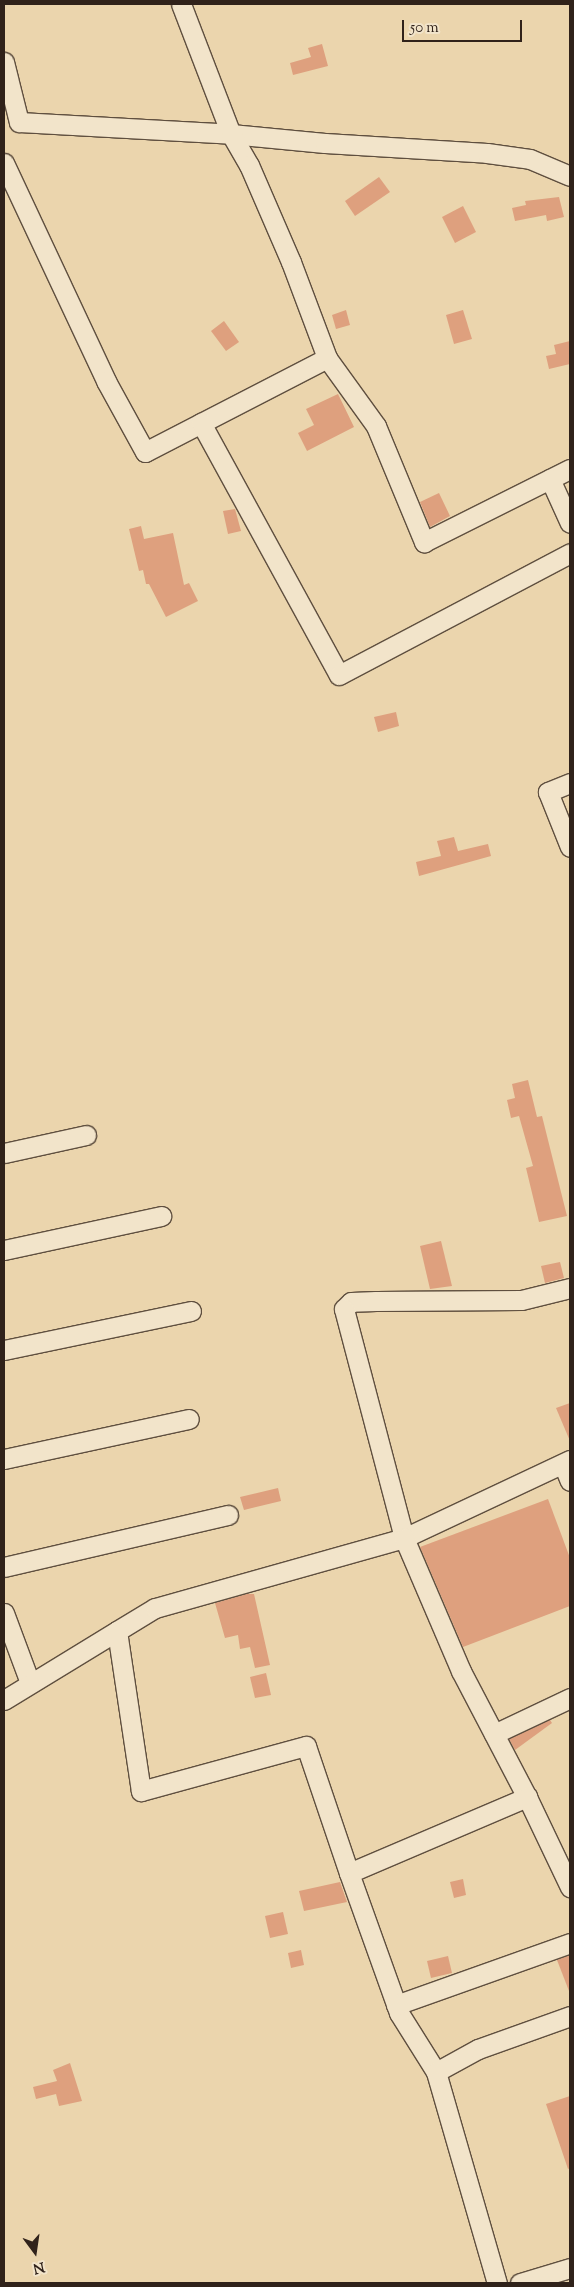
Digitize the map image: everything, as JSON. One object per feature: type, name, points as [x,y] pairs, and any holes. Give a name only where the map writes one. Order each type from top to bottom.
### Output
[{"type":"street","points":[[181,4],[231,134],[249,165],[287,253],[327,358],[376,426],[424,542],[570,468]]},
{"type":"street","points":[[4,62],[12,122],[231,134],[335,144],[487,153],[530,159],[570,176]]},
{"type":"street","points":[[4,162],[106,381],[145,452],[327,358]]},
{"type":"street","points":[[201,423],[339,675],[570,553]]},
{"type":"street","points":[[550,479],[570,523]]},
{"type":"street","points":[[570,783],[548,792],[570,846]]},
{"type":"street","points":[[4,1153],[86,1135]]},
{"type":"street","points":[[4,1250],[160,1216]]},
{"type":"street","points":[[570,1288],[521,1300],[351,1302],[344,1309],[404,1538],[461,1671],[570,1887]]},
{"type":"street","points":[[4,1350],[191,1311]]},
{"type":"street","points":[[4,1459],[189,1419]]},
{"type":"street","points":[[4,1700],[156,1608],[404,1538],[568,1468]]},
{"type":"street","points":[[4,1567],[228,1515]]},
{"type":"street","points":[[4,1613],[30,1683]]},
{"type":"street","points":[[117,1631],[141,1791],[306,1746],[396,2005],[436,2072],[497,2283]]},
{"type":"street","points":[[494,1734],[570,1698]]},
{"type":"street","points":[[349,1873],[526,1798]]},
{"type":"street","points":[[396,2005],[570,1943]]},
{"type":"street","points":[[436,2072],[478,2049],[570,2016]]},
{"type":"street","points":[[520,2283],[570,2268]]},
{"type":"building","points":[[322,44],[328,66],[293,75],[290,63],[311,57],[308,48]]},
{"type":"building","points":[[379,177],[390,192],[355,216],[345,201]]},
{"type":"building","points":[[559,197],[564,217],[547,221],[546,215],[515,221],[512,208],[526,205],[525,201]]},
{"type":"building","points":[[463,206],[476,232],[455,243],[442,217]]},
{"type":"building","points":[[346,310],[350,325],[336,329],[332,315]]},
{"type":"building","points":[[463,310],[472,339],[454,344],[446,315]]},
{"type":"building","points":[[224,321],[239,342],[226,351],[211,331]]},
{"type":"building","points":[[570,341],[570,364],[549,369],[546,356],[556,354],[554,345]]},
{"type":"building","points":[[338,394],[354,427],[307,451],[298,433],[314,425],[306,409]]},
{"type":"building","points":[[439,493],[450,516],[430,527],[420,502]]},
{"type":"building","points":[[235,509],[241,531],[228,534],[223,511]]},
{"type":"building","points":[[141,526],[144,539],[173,533],[184,585],[189,583],[198,601],[166,617],[149,584],[146,584],[143,570],[139,571],[129,529]]},
{"type":"building","points":[[396,712],[399,726],[378,732],[374,717]]},
{"type":"building","points":[[454,837],[458,851],[488,844],[491,856],[419,876],[416,862],[441,856],[437,841]]},
{"type":"building","points":[[528,1080],[537,1117],[542,1116],[567,1216],[539,1222],[526,1168],[533,1166],[519,1116],[511,1118],[507,1100],[515,1098],[512,1084]]},
{"type":"building","points":[[441,1241],[452,1286],[430,1289],[420,1246]]},
{"type":"building","points":[[560,1262],[564,1278],[545,1283],[541,1266]]},
{"type":"building","points":[[570,1403],[570,1441],[556,1408]]},
{"type":"building","points":[[278,1488],[281,1501],[244,1510],[240,1497]]},
{"type":"building","points":[[548,1499],[570,1558],[570,1606],[463,1647],[420,1547]]},
{"type":"building","points":[[247,1594],[254,1594],[270,1665],[255,1668],[250,1647],[240,1649],[238,1635],[225,1638],[215,1603]]},
{"type":"building","points":[[266,1673],[271,1695],[255,1698],[250,1677]]},
{"type":"building","points":[[550,1720],[552,1723],[515,1750],[509,1739]]},
{"type":"building","points":[[463,1879],[466,1895],[454,1898],[450,1882]]},
{"type":"building","points":[[340,1882],[347,1902],[304,1911],[299,1891]]},
{"type":"building","points":[[283,1912],[288,1934],[270,1938],[265,1916]]},
{"type":"building","points":[[301,1950],[304,1965],[291,1968],[288,1953]]},
{"type":"building","points":[[570,1955],[570,1991],[569,1991],[557,1960]]},
{"type":"building","points":[[448,1956],[452,1973],[431,1978],[427,1961]]},
{"type":"building","points":[[70,2063],[82,2101],[59,2106],[56,2094],[36,2099],[33,2087],[57,2081],[53,2070]]},
{"type":"building","points":[[570,2096],[570,2168],[568,2169],[546,2104]]}]
